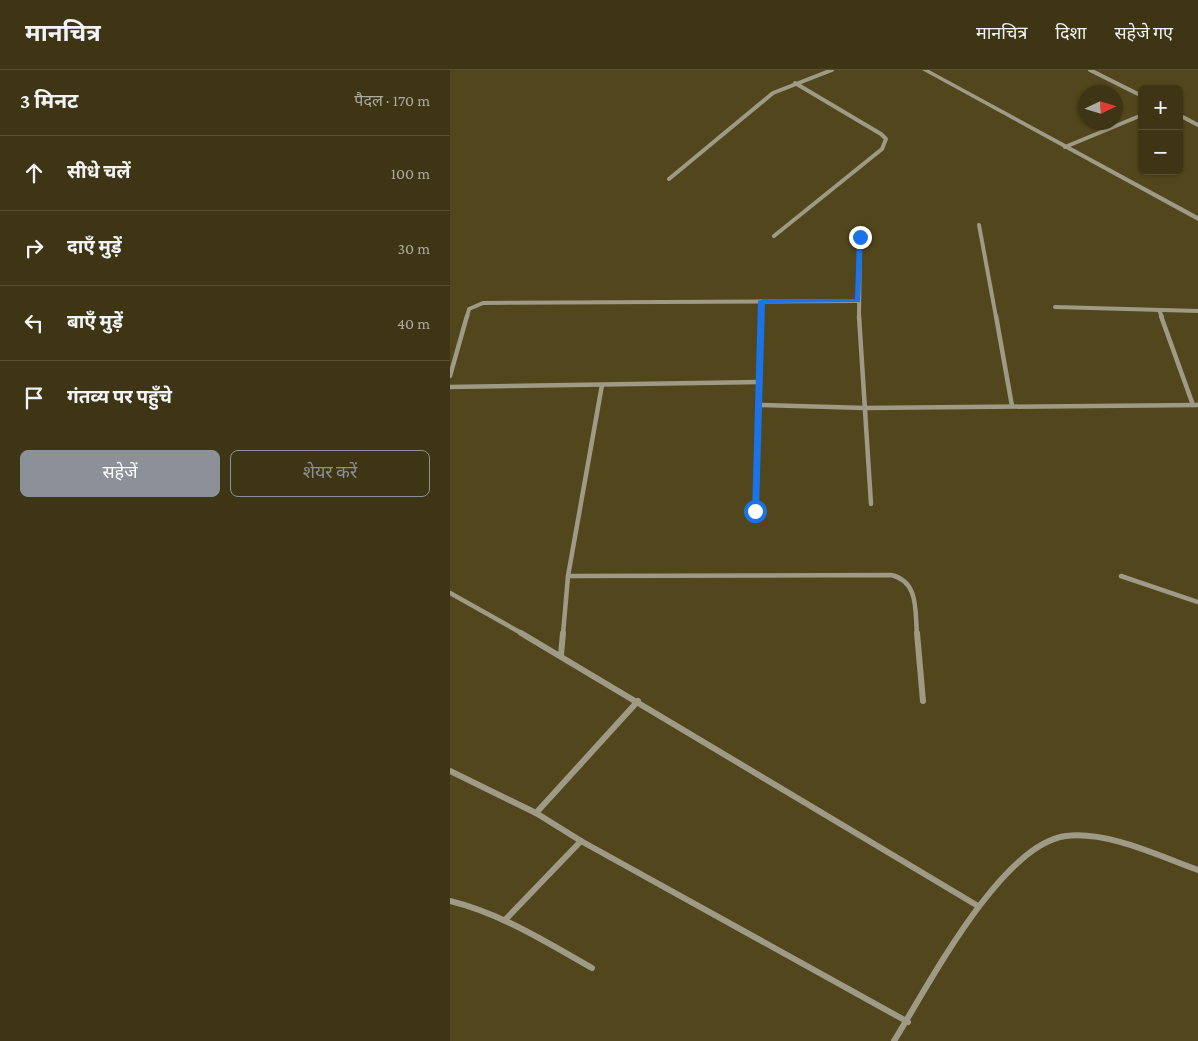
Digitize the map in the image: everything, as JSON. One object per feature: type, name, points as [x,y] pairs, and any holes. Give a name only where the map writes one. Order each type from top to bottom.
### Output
[{"type":"street","points":[[669,179],[773,93],[832,70]]},
{"type":"street","points":[[925,70],[1198,219]]},
{"type":"street","points":[[1090,70],[1138,94]]},
{"type":"street","points":[[1094,72],[1101,70]]},
{"type":"street","points":[[774,236],[882,149],[886,139],[881,134],[795,83]]},
{"type":"street","points":[[1064,147],[1138,117]]},
{"type":"street","points":[[1183,118],[1198,125]]},
{"type":"street","points":[[979,225],[1012,406]]},
{"type":"street","points":[[860,237],[858,301],[871,504]]},
{"type":"street","points":[[755,511],[762,301]]},
{"type":"street","points":[[450,376],[469,309],[483,303],[858,301]]},
{"type":"street","points":[[1055,308],[1198,311]]},
{"type":"street","points":[[760,406],[865,408],[1196,405],[1159,310]]},
{"type":"street","points":[[450,387],[760,382]]},
{"type":"street","points":[[561,655],[568,576],[602,385]]},
{"type":"street","points":[[568,576],[886,574],[904,578],[909,582],[912,592],[923,701]]},
{"type":"street","points":[[1121,576],[1198,602]]},
{"type":"street","points":[[450,593],[561,655],[978,906]]},
{"type":"street","points":[[536,813],[638,701]]},
{"type":"street","points":[[450,771],[536,813],[581,841],[908,1022]]},
{"type":"street","points":[[894,1041],[908,1022],[978,906],[1017,862],[1037,848],[1065,836],[1093,836],[1198,870]]},
{"type":"street","points":[[506,919],[581,841]]},
{"type":"street","points":[[450,901],[468,905],[506,919],[592,968]]},
{"type":"route","points":[[755,511],[762,301],[858,301],[860,237]]}]
